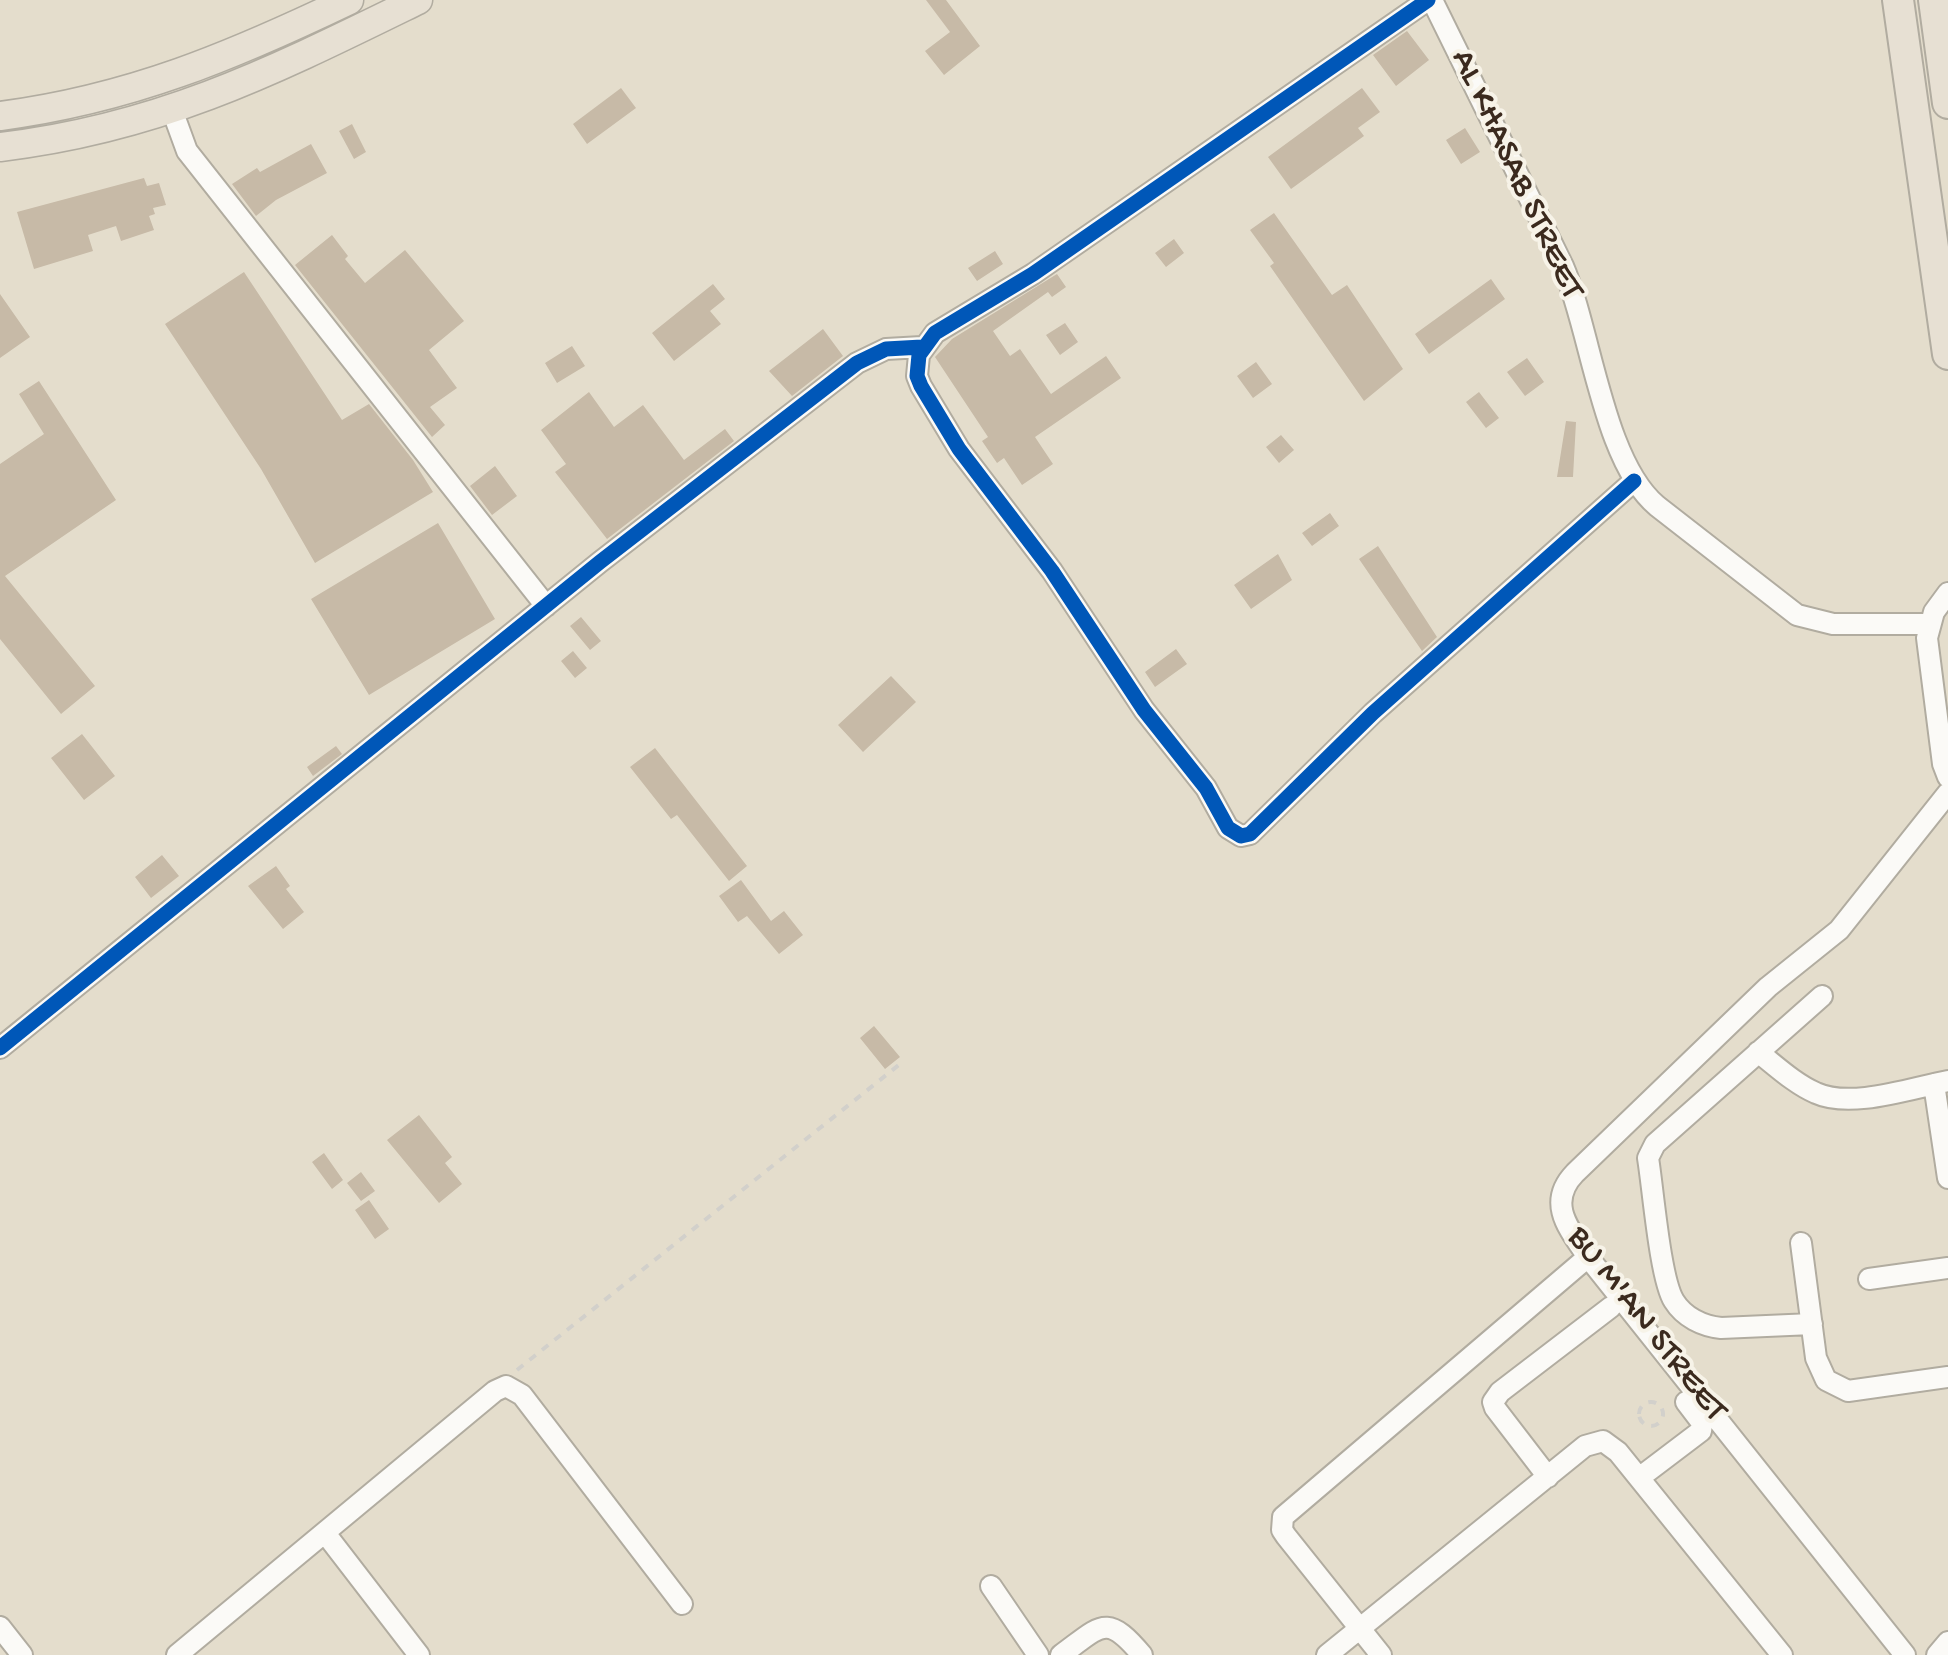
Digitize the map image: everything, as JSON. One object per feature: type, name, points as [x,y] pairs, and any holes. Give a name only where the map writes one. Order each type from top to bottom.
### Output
[{"type":"highway","points":[[1898,0],[1948,354]]},
{"type":"highway","points":[[1934,0],[1948,103]]},
{"type":"main road","points":[[0,116],[68,106],[152,84],[236,53],[348,0]]},
{"type":"main road","points":[[0,147],[104,129],[172,110],[291,64],[418,0]]},
{"type":"street","points":[[1430,0],[1093,233],[935,334],[922,347],[917,366],[920,386],[958,449],[1052,571],[1144,710],[1206,788],[1228,828],[1241,836],[1253,831],[1372,712],[1634,481]]},
{"type":"street","name":"AL KHASAB STREET","points":[[1430,0],[1564,266],[1590,360],[1634,481],[1657,506],[1798,614],[1833,624],[1928,624]]},
{"type":"street","points":[[172,110],[186,151],[546,606]]},
{"type":"street","points":[[0,1048],[546,606],[857,363],[886,349],[922,347]]},
{"type":"street","points":[[1948,594],[1928,624],[1928,651],[1948,777]]},
{"type":"street","name":"BU M'AN STREET","points":[[1905,1655],[1588,1256],[1562,1217],[1560,1198],[1567,1181],[1768,987],[1839,930],[1948,793]]},
{"type":"street","points":[[1812,1324],[1706,1326],[1680,1309],[1668,1288],[1649,1152],[1822,996]]},
{"type":"street","points":[[1758,1052],[1806,1088],[1832,1098],[1862,1098],[1941,1082],[1948,1178]]},
{"type":"street","points":[[1801,1243],[1819,1370],[1836,1388],[1860,1390],[1948,1377]]},
{"type":"street","points":[[1381,1655],[1286,1536],[1282,1530],[1283,1517],[1588,1256]]},
{"type":"street","points":[[1869,1279],[1948,1268]]},
{"type":"street","points":[[1594,1286],[1702,1422],[1701,1431],[1639,1478]]},
{"type":"street","points":[[1548,1477],[1494,1402],[1500,1392],[1611,1307]]},
{"type":"street","points":[[178,1655],[500,1388],[518,1391],[682,1604]]},
{"type":"street","points":[[1327,1655],[1585,1446],[1603,1440],[1612,1444],[1782,1655]]},
{"type":"street","points":[[325,1533],[419,1655]]},
{"type":"street","points":[[991,1586],[1038,1655]]},
{"type":"street","points":[[0,1627],[22,1655]]},
{"type":"street","points":[[1060,1655],[1100,1628],[1112,1627],[1123,1632],[1142,1655]]},
{"type":"street","points":[[1936,1655],[1948,1642]]},
{"type":"path","points":[[500,1388],[516,1370],[900,1064]]},
{"type":"path","points":[[1644,1405],[1661,1406],[1664,1412],[1659,1424],[1647,1426],[1642,1422],[1639,1417],[1644,1405]]},
{"type":"building","points":[[926,0],[946,0],[980,46],[944,75],[925,51],[950,32]]},
{"type":"building","points":[[1407,31],[1429,60],[1396,86],[1373,55]]},
{"type":"building","points":[[621,88],[636,108],[587,144],[573,124]]},
{"type":"building","points":[[1362,88],[1380,112],[1358,128],[1364,136],[1291,189],[1268,157]]},
{"type":"building","points":[[352,124],[366,152],[354,159],[339,131]]},
{"type":"building","points":[[1465,128],[1480,152],[1461,164],[1446,140]]},
{"type":"building","points":[[311,144],[327,173],[276,200],[256,216],[232,184]]},
{"type":"building","points":[[144,178],[147,186],[159,183],[166,205],[153,208],[155,214],[149,216],[154,230],[121,241],[116,226],[88,235],[93,251],[34,269],[17,212]]},
{"type":"building","points":[[1274,213],[1332,295],[1347,285],[1403,369],[1364,401],[1270,266],[1274,263],[1250,230]]},
{"type":"building","points":[[332,235],[365,283],[405,250],[464,321],[429,350],[457,388],[430,407],[445,425],[432,437],[295,265]]},
{"type":"building","points":[[1174,239],[1184,253],[1166,267],[1155,253]]},
{"type":"building","points":[[995,251],[1003,264],[977,281],[968,268]]},
{"type":"building","points":[[244,272],[342,420],[369,404],[433,492],[315,563],[261,469],[165,324]]},
{"type":"building","points":[[1057,274],[1066,287],[1052,297],[1048,292],[993,331],[1010,356],[1020,349],[1051,394],[1106,356],[1121,378],[1035,437],[1053,464],[1022,485],[1004,458],[997,463],[982,441],[988,437],[935,357],[952,339]]},
{"type":"building","points":[[1491,279],[1505,299],[1429,354],[1415,334]]},
{"type":"building","points":[[713,284],[725,299],[710,311],[721,324],[674,361],[652,333]]},
{"type":"building","points":[[0,294],[30,337],[0,358]]},
{"type":"building","points":[[1065,323],[1078,342],[1060,355],[1046,335]]},
{"type":"building","points":[[823,329],[843,356],[792,396],[769,371]]},
{"type":"building","points":[[572,346],[585,366],[557,383],[545,363]]},
{"type":"building","points":[[1527,358],[1544,382],[1525,396],[1507,372]]},
{"type":"building","points":[[1256,362],[1272,384],[1253,398],[1237,376]]},
{"type":"building","points":[[39,381],[116,500],[5,576],[95,686],[61,714],[0,639],[0,464],[44,434],[19,394]]},
{"type":"building","points":[[589,392],[614,427],[643,405],[684,460],[725,429],[734,441],[607,539],[555,472],[566,464],[541,430]]},
{"type":"building","points":[[1479,392],[1499,418],[1486,428],[1466,402]]},
{"type":"building","points":[[1566,421],[1576,422],[1573,477],[1557,477]]},
{"type":"building","points":[[1281,435],[1294,450],[1279,463],[1266,447]]},
{"type":"building","points":[[495,466],[517,496],[492,515],[470,486]]},
{"type":"building","points":[[1330,513],[1339,526],[1312,546],[1302,533]]},
{"type":"building","points":[[438,523],[495,619],[369,695],[311,599]]},
{"type":"building","points":[[1378,546],[1437,637],[1422,651],[1359,559]]},
{"type":"building","points":[[1278,554],[1292,580],[1251,609],[1234,585]]},
{"type":"building","points":[[581,617],[601,641],[590,650],[570,626]]},
{"type":"building","points":[[1176,649],[1187,664],[1155,687],[1145,672]]},
{"type":"building","points":[[573,651],[587,668],[575,678],[561,661]]},
{"type":"building","points":[[891,676],[916,702],[863,752],[838,725]]},
{"type":"building","points":[[82,734],[115,776],[84,800],[51,758]]},
{"type":"building","points":[[336,746],[342,754],[313,776],[307,767]]},
{"type":"building","points":[[655,748],[747,866],[729,881],[677,815],[671,819],[630,767]]},
{"type":"building","points":[[162,855],[179,876],[151,898],[135,877]]},
{"type":"building","points":[[276,866],[290,886],[286,889],[304,912],[283,929],[248,886]]},
{"type":"building","points":[[741,880],[771,921],[784,911],[803,935],[779,954],[747,916],[738,922],[719,896]]},
{"type":"building","points":[[874,1026],[900,1057],[885,1069],[860,1038]]},
{"type":"building","points":[[419,1115],[452,1157],[445,1163],[462,1184],[439,1203],[387,1140]]},
{"type":"building","points":[[324,1153],[343,1180],[332,1189],[312,1162]]},
{"type":"building","points":[[361,1172],[375,1191],[361,1201],[347,1183]]},
{"type":"building","points":[[369,1200],[389,1229],[375,1239],[355,1210]]},
{"type":"cycle path","points":[[1428,0],[1033,274],[935,333],[919,355],[917,376],[921,386],[959,449],[1052,571],[1144,710],[1206,788],[1228,828],[1241,836],[1250,834],[1373,713],[1634,481]]},
{"type":"cycle path","points":[[0,1048],[600,562],[857,363],[886,349],[922,347]]}]
